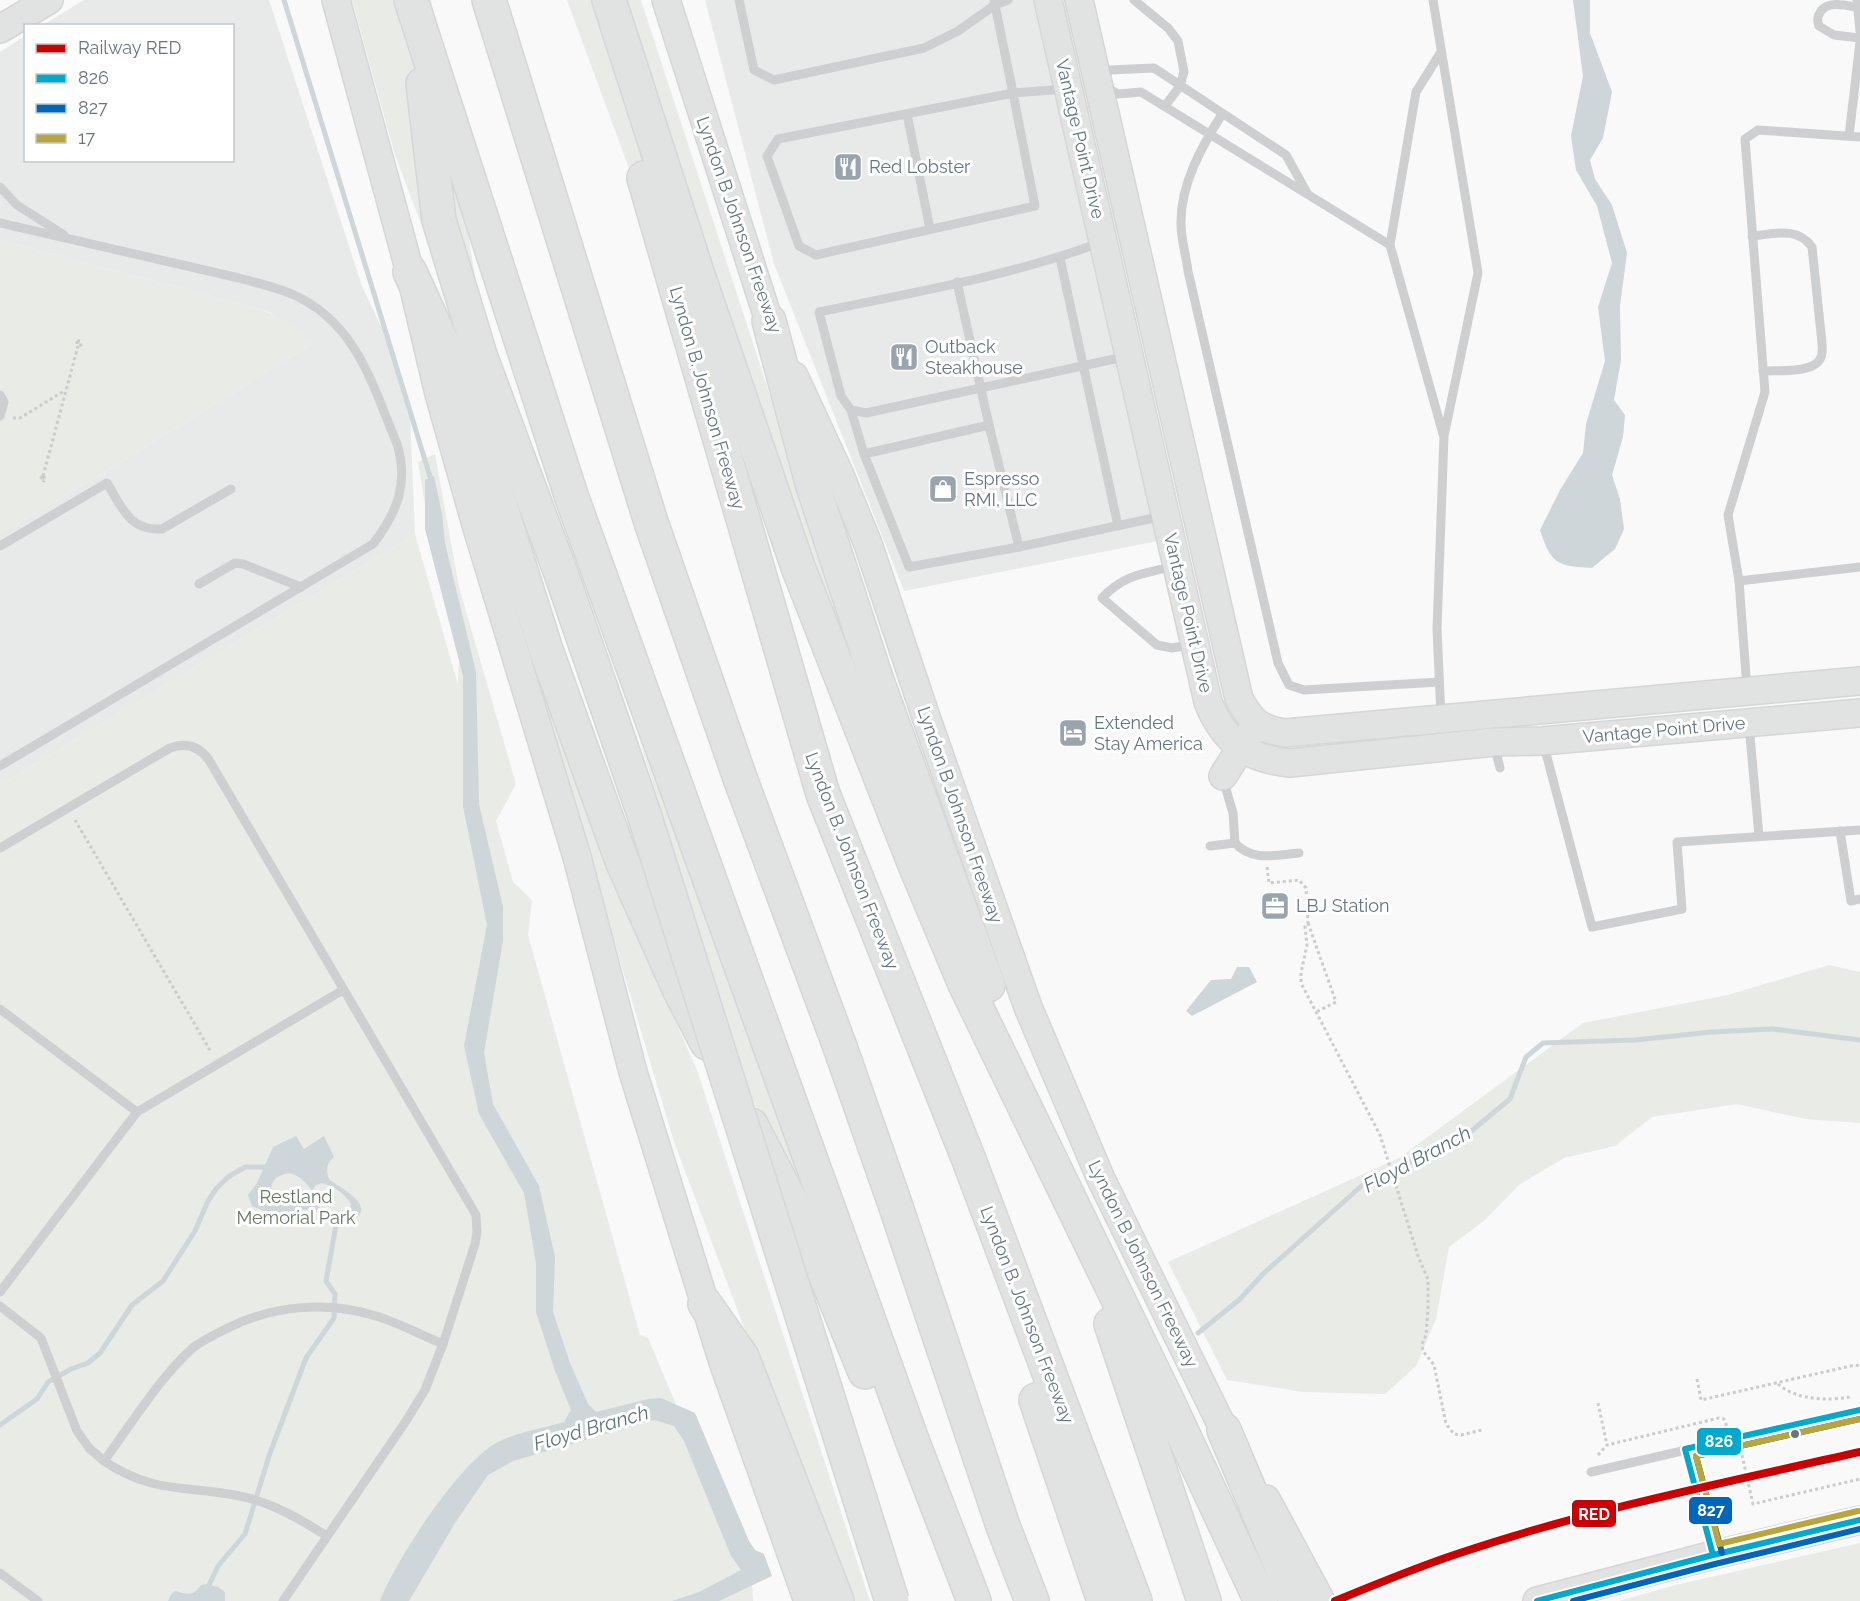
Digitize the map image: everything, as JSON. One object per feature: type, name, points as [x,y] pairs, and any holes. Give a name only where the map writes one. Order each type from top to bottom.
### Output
[{"type":"highway","points":[[489,0],[651,522],[740,778],[867,1124],[1003,1526],[1032,1601]]},
{"type":"highway","name":"Lyndon B. Johnson Freeway","points":[[592,0],[823,794],[999,1240],[1117,1593]]},
{"type":"highway","points":[[609,0],[697,272],[798,567],[913,860],[965,984],[1162,1389],[1261,1601]]},
{"type":"highway","points":[[413,5],[439,220],[481,358],[562,576],[643,810],[892,1601]]},
{"type":"highway","points":[[413,5],[572,498],[912,1440],[974,1601]]},
{"type":"highway","points":[[410,272],[464,391],[546,650],[622,861],[680,991],[812,1242],[877,1401],[953,1601]]},
{"type":"highway","points":[[769,321],[812,483],[877,681],[1090,1262],[1204,1601]]},
{"type":"highway","points":[[705,1304],[732,1360],[837,1601]]},
{"type":"highway","points":[[1224,1430],[1296,1601]]},
{"type":"main road","points":[[0,29],[49,0]]},
{"type":"main road","points":[[336,0],[410,272],[439,394],[477,528],[577,857],[633,1072],[705,1304]]},
{"type":"main road","name":"Lyndon B Johnson Freeway","points":[[666,0],[769,321],[839,473],[868,544],[1012,964],[1062,1089],[1119,1217],[1224,1430],[1278,1519],[1321,1601]]},
{"type":"main road","name":"Vantage Point Drive","points":[[1048,0],[1208,702],[1215,721],[1226,735],[1241,748],[1257,757],[1290,763],[1497,755],[1542,741],[1860,713]]},
{"type":"main road","name":"Vantage Point Drive","points":[[1079,0],[1239,699],[1246,713],[1256,723],[1269,730],[1285,733],[1860,681]]},
{"type":"main road","points":[[1068,88],[1098,83]]},
{"type":"main road","points":[[1130,356],[1159,350]]},
{"type":"main road","points":[[1534,710],[1542,741]]},
{"type":"main road","points":[[1223,776],[1256,723]]},
{"type":"main road","points":[[732,1360],[807,1601]]},
{"type":"main road","points":[[1537,1601],[1713,1554],[1860,1520]]},
{"type":"lane","points":[[739,0],[754,70],[774,80],[924,48],[958,32],[994,3],[1008,0]]},
{"type":"lane","points":[[1134,0],[1168,28],[1178,41],[1184,72],[1180,86],[1165,106]]},
{"type":"lane","points":[[1433,0],[1478,273],[1444,436],[1437,629],[1442,719]]},
{"type":"lane","points":[[994,3],[1013,93],[1035,206],[816,255],[799,246],[767,156],[778,139],[1013,93],[1068,88]]},
{"type":"lane","points":[[1849,136],[1860,40],[1834,35],[1819,26],[1818,15],[1824,7],[1832,4],[1859,5],[1860,31]]},
{"type":"lane","points":[[1442,52],[1416,92],[1390,245],[1444,436]]},
{"type":"lane","points":[[1306,193],[1286,154],[1154,68],[1110,70],[1098,83],[1118,94],[1141,92],[1390,245]]},
{"type":"lane","points":[[908,114],[930,229]]},
{"type":"lane","points":[[1222,114],[1187,184],[1181,223],[1188,271],[1278,663],[1289,685],[1304,690],[1439,682]]},
{"type":"lane","points":[[1747,692],[1739,581],[1728,515],[1765,392],[1745,139],[1758,130],[1860,137]]},
{"type":"lane","points":[[0,187],[17,205],[71,239]]},
{"type":"lane","points":[[0,223],[239,278],[293,295],[329,317],[352,343],[363,363],[402,458],[403,477],[401,490],[389,520],[373,544],[0,766]]},
{"type":"lane","points":[[1752,236],[1798,234],[1805,237],[1812,247],[1822,343],[1821,357],[1808,369],[1763,371]]},
{"type":"lane","points":[[1103,242],[1060,258],[819,312],[841,396],[851,410],[864,454],[909,567],[1019,547],[1166,515]]},
{"type":"lane","points":[[1060,258],[1118,526]]},
{"type":"lane","points":[[957,282],[1019,547]]},
{"type":"lane","points":[[851,410],[866,413],[1130,356]]},
{"type":"lane","points":[[0,395],[4,402],[0,416]]},
{"type":"lane","points":[[864,454],[989,425]]},
{"type":"lane","points":[[0,546],[107,483],[128,516],[143,528],[153,530],[162,529],[231,489]]},
{"type":"lane","points":[[199,584],[235,563],[301,587]]},
{"type":"lane","points":[[1177,566],[1125,578],[1102,598],[1156,645],[1172,648],[1195,644]]},
{"type":"lane","points":[[1739,581],[1860,567]]},
{"type":"lane","points":[[1749,723],[1759,836]]},
{"type":"lane","points":[[1542,741],[1592,927],[1682,909],[1677,842],[1860,830]]},
{"type":"lane","points":[[0,848],[170,748],[185,745],[200,749],[209,760],[476,1215],[475,1244],[443,1344],[418,1404],[283,1601]]},
{"type":"lane","points":[[1223,776],[1233,813],[1235,843],[1240,849],[1254,856],[1299,853]]},
{"type":"lane","points":[[1840,831],[1851,901],[1860,899]]},
{"type":"lane","points":[[1210,846],[1235,843]]},
{"type":"lane","points":[[0,1292],[137,1112],[343,990]]},
{"type":"lane","points":[[0,1009],[137,1112]]},
{"type":"lane","points":[[0,1306],[41,1338],[82,1440],[104,1461],[126,1475],[152,1484],[247,1498],[265,1504],[293,1515],[327,1536]]},
{"type":"lane","points":[[104,1461],[162,1383],[194,1347],[248,1318],[289,1308],[346,1310],[390,1321],[443,1344]]},
{"type":"lane","points":[[1592,1472],[1860,1410]]},
{"type":"lane","points":[[1685,1449],[1713,1554]]},
{"type":"lane","points":[[0,1573],[38,1601]]},
{"type":"path","points":[[44,476],[80,345],[71,342]]},
{"type":"path","points":[[0,416],[20,418],[66,390]]},
{"type":"path","points":[[68,808],[217,1064]]},
{"type":"path","points":[[1269,883],[1299,880],[1306,888],[1308,923],[1336,1002],[1316,1012]]},
{"type":"path","points":[[1308,923],[1305,926],[1307,945],[1300,973],[1301,983],[1380,1135],[1419,1259],[1428,1279],[1426,1335],[1422,1344],[1423,1351],[1434,1365],[1446,1424],[1454,1434],[1461,1435],[1482,1430]]},
{"type":"path","points":[[1697,1379],[1701,1400],[1855,1365],[1860,1366]]},
{"type":"path","points":[[1778,1384],[1786,1391],[1799,1395],[1825,1398],[1853,1396]]},
{"type":"path","points":[[1598,1403],[1607,1445]]},
{"type":"path","points":[[1595,1456],[1601,1454],[1607,1445],[1719,1418],[1724,1419],[1728,1430]]},
{"type":"path","points":[[1742,1455],[1753,1504],[1860,1479]]},
{"type":"shaded area","points":[[84,0],[269,0],[362,286],[393,352],[410,414],[415,534],[0,785],[0,534],[112,468],[312,344],[271,313],[257,308],[0,240],[0,52],[24,37],[24,162],[234,162],[234,24],[45,24]]},
{"type":"shaded area","points":[[705,0],[1043,0],[1158,541],[904,591],[774,264]]},
{"type":"green space","points":[[352,0],[431,0],[477,289],[528,508],[515,506],[464,338],[395,155]]},
{"type":"green space","points":[[567,0],[641,0],[890,763],[712,394]]},
{"type":"green space","points":[[0,240],[257,308],[287,323],[312,344],[112,468],[0,534]]},
{"type":"green space","name":"Restland Memorial Park","points":[[435,454],[459,587],[516,784],[496,821],[513,882],[532,900],[528,935],[640,1335],[648,1338],[752,1584],[753,1601],[0,1601],[0,785],[415,534],[458,685],[460,628],[436,572],[418,462]]},
{"type":"green space","points":[[499,554],[625,908],[697,1070],[870,1601],[850,1601],[813,1510],[674,1142]]},
{"type":"green space","points":[[639,739],[771,1090],[804,1198],[751,1096]]},
{"type":"green space","points":[[1829,965],[1860,972],[1860,1123],[1805,1119],[1737,1104],[1652,1117],[1615,1146],[1564,1158],[1520,1184],[1485,1220],[1449,1247],[1436,1319],[1416,1366],[1385,1394],[1303,1392],[1227,1380],[1168,1262],[1399,1158],[1583,1023],[1728,995]]},
{"type":"green space","points":[[1860,1543],[1860,1601],[1619,1601],[1676,1585]]},
{"type":"water","points":[[1573,0],[1590,0],[1590,33],[1612,92],[1603,138],[1590,160],[1595,179],[1612,205],[1627,253],[1620,306],[1621,360],[1614,400],[1625,415],[1623,437],[1612,475],[1620,499],[1624,529],[1615,549],[1592,568],[1571,566],[1557,561],[1548,550],[1540,530],[1560,490],[1583,453],[1586,424],[1605,361],[1598,307],[1612,263],[1597,206],[1576,170],[1571,136],[1583,76]]},
{"type":"water","points":[[434,476],[445,543],[476,672],[479,804],[503,907],[503,941],[484,1053],[493,1104],[539,1186],[555,1257],[553,1312],[570,1363],[588,1404],[596,1412],[661,1398],[695,1413],[749,1541],[755,1550],[764,1554],[772,1576],[719,1601],[672,1601],[699,1592],[741,1570],[731,1556],[684,1441],[674,1426],[654,1420],[513,1461],[488,1475],[455,1523],[409,1601],[380,1601],[399,1563],[429,1516],[462,1473],[478,1457],[493,1445],[510,1437],[564,1422],[571,1410],[555,1371],[536,1312],[536,1263],[524,1193],[479,1114],[464,1046],[487,925],[463,806],[463,676],[425,529],[425,480]]},
{"type":"water","points":[[1237,967],[1249,967],[1257,982],[1192,1016],[1186,1011],[1211,980],[1231,979]]},
{"type":"water","points":[[296,1136],[304,1149],[324,1136],[334,1157],[327,1167],[329,1179],[359,1203],[361,1209],[359,1215],[348,1223],[336,1224],[311,1210],[278,1213],[252,1206],[248,1195],[257,1183],[273,1147]],"holes":[[[290,1173],[303,1180],[312,1191],[321,1183],[338,1190],[351,1204],[348,1213],[341,1216],[331,1215],[308,1203],[283,1205],[271,1194],[273,1182],[281,1175]]]},
{"type":"water","points":[[207,1584],[225,1592],[225,1601],[168,1601],[172,1593],[176,1591],[190,1594],[201,1585]]},
{"type":"waterway","points":[[284,0],[432,483]]},
{"type":"waterway","name":"Floyd Branch","points":[[1198,1333],[1239,1300],[1263,1274],[1367,1181],[1432,1153],[1469,1133],[1510,1099],[1526,1057],[1543,1043],[1635,1040],[1712,1032],[1773,1029],[1860,1040]]},
{"type":"waterway","points":[[0,1425],[37,1399],[48,1382],[71,1369],[88,1363],[100,1353],[132,1305],[163,1281],[195,1231],[216,1189],[228,1177],[245,1167],[264,1167]]},
{"type":"waterway","points":[[209,1585],[218,1566],[245,1534],[270,1453],[306,1358],[334,1318],[335,1294],[326,1281],[336,1225]]},
{"type":"rail line","name":"RED","points":[[1335,1601],[1447,1557],[1561,1522],[1860,1452]]},
{"type":"transit line","name":"826","points":[[1713,1555],[1685,1449],[1860,1410]]},
{"type":"transit line","name":"827","points":[[1722,1553],[1696,1456],[1860,1419]]},
{"type":"transit line","name":"17","points":[[1858,1511],[1719,1544],[1696,1456],[1860,1419]]},
{"type":"transit line","name":"826","points":[[1537,1601],[1713,1555],[1860,1520]]},
{"type":"transit line","name":"827","points":[[1573,1601],[1860,1529]]},
{"type":"place","name":"Red Lobster","points":[[848,167]]},
{"type":"place","name":"Outback Steakhouse","points":[[904,357]]},
{"type":"place","name":"Espresso RMI, LLC","points":[[943,489]]},
{"type":"place","name":"Extended Stay America","points":[[1073,733]]},
{"type":"place","name":"LBJ Station","points":[[1275,906]]}]
